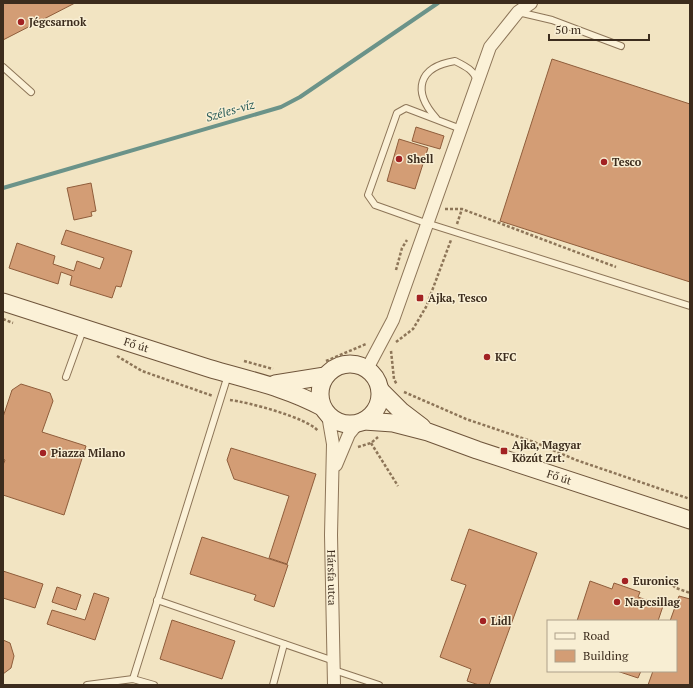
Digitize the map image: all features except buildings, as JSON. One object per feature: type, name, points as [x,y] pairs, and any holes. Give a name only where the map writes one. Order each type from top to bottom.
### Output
[{"type":"main road","name":"Fő út","points":[[3,302],[228,374],[271,385],[293,393],[325,411]]},
{"type":"main road","points":[[342,364],[359,365],[367,369],[376,378],[380,390],[378,405],[370,417],[361,422],[345,424],[333,419],[325,411],[319,392],[323,371],[342,364]]},
{"type":"main road","name":"Fő út","points":[[271,385],[323,371]]},
{"type":"main road","name":"Fő út","points":[[380,390],[400,411],[428,432]]},
{"type":"main road","name":"Fő út","points":[[361,422],[393,423],[428,432],[477,450],[690,520]]},
{"type":"street","points":[[367,369],[393,320],[423,223],[432,209],[490,47],[518,12],[531,3]]},
{"type":"street","name":"Hársfa utca","points":[[325,411],[333,444],[334,470],[331,535],[334,685]]},
{"type":"street","name":"Hársfa utca","points":[[334,470],[349,434],[361,422]]},
{"type":"lane","points":[[518,12],[552,20],[621,46]]},
{"type":"lane","points":[[437,119],[423,101],[421,90],[424,77],[433,67],[455,61],[468,68],[475,75],[477,83]]},
{"type":"lane","points":[[3,66],[31,92]]},
{"type":"lane","points":[[461,129],[406,108],[397,113],[368,195],[375,205],[423,223],[471,236],[690,306]]},
{"type":"lane","points":[[66,377],[84,328]]},
{"type":"lane","points":[[133,679],[228,374]]},
{"type":"lane","points":[[157,600],[284,644],[379,685]]},
{"type":"lane","points":[[273,685],[284,644]]},
{"type":"lane","points":[[87,685],[133,679],[154,685]]},
{"type":"path","points":[[432,209],[462,209],[616,267]]},
{"type":"path","points":[[462,209],[426,307],[412,329],[390,347],[394,379],[398,389],[466,419],[534,442],[576,460],[690,498]]},
{"type":"path","points":[[395,272],[402,248],[423,223]]},
{"type":"path","points":[[3,319],[18,324]]},
{"type":"path","points":[[323,371],[338,355],[369,342]]},
{"type":"path","points":[[114,354],[142,371],[220,398],[246,402],[298,419],[317,429],[320,435]]},
{"type":"path","points":[[358,448],[372,443],[384,433]]},
{"type":"path","points":[[372,443],[398,486]]},
{"type":"path","points":[[665,579],[676,588],[690,593]]},
{"type":"waterway","name":"Széles-víz","points":[[3,188],[281,107],[300,97],[438,3]]},
{"type":"place","name":"Jégcsarnok","points":[[21,22]]},
{"type":"place","name":"Shell","points":[[399,159]]},
{"type":"place","name":"Tesco","points":[[604,162]]},
{"type":"place","name":"Ajka, Tesco","points":[[420,298]]},
{"type":"place","name":"KFC","points":[[487,357]]},
{"type":"place","name":"Ajka, Magyar Közút Zrt.","points":[[504,451]]},
{"type":"place","name":"Piazza Milano","points":[[43,453]]},
{"type":"place","name":"Euronics","points":[[625,581]]},
{"type":"place","name":"Napcsillag","points":[[617,602]]},
{"type":"place","name":"Lidl","points":[[483,621]]}]
